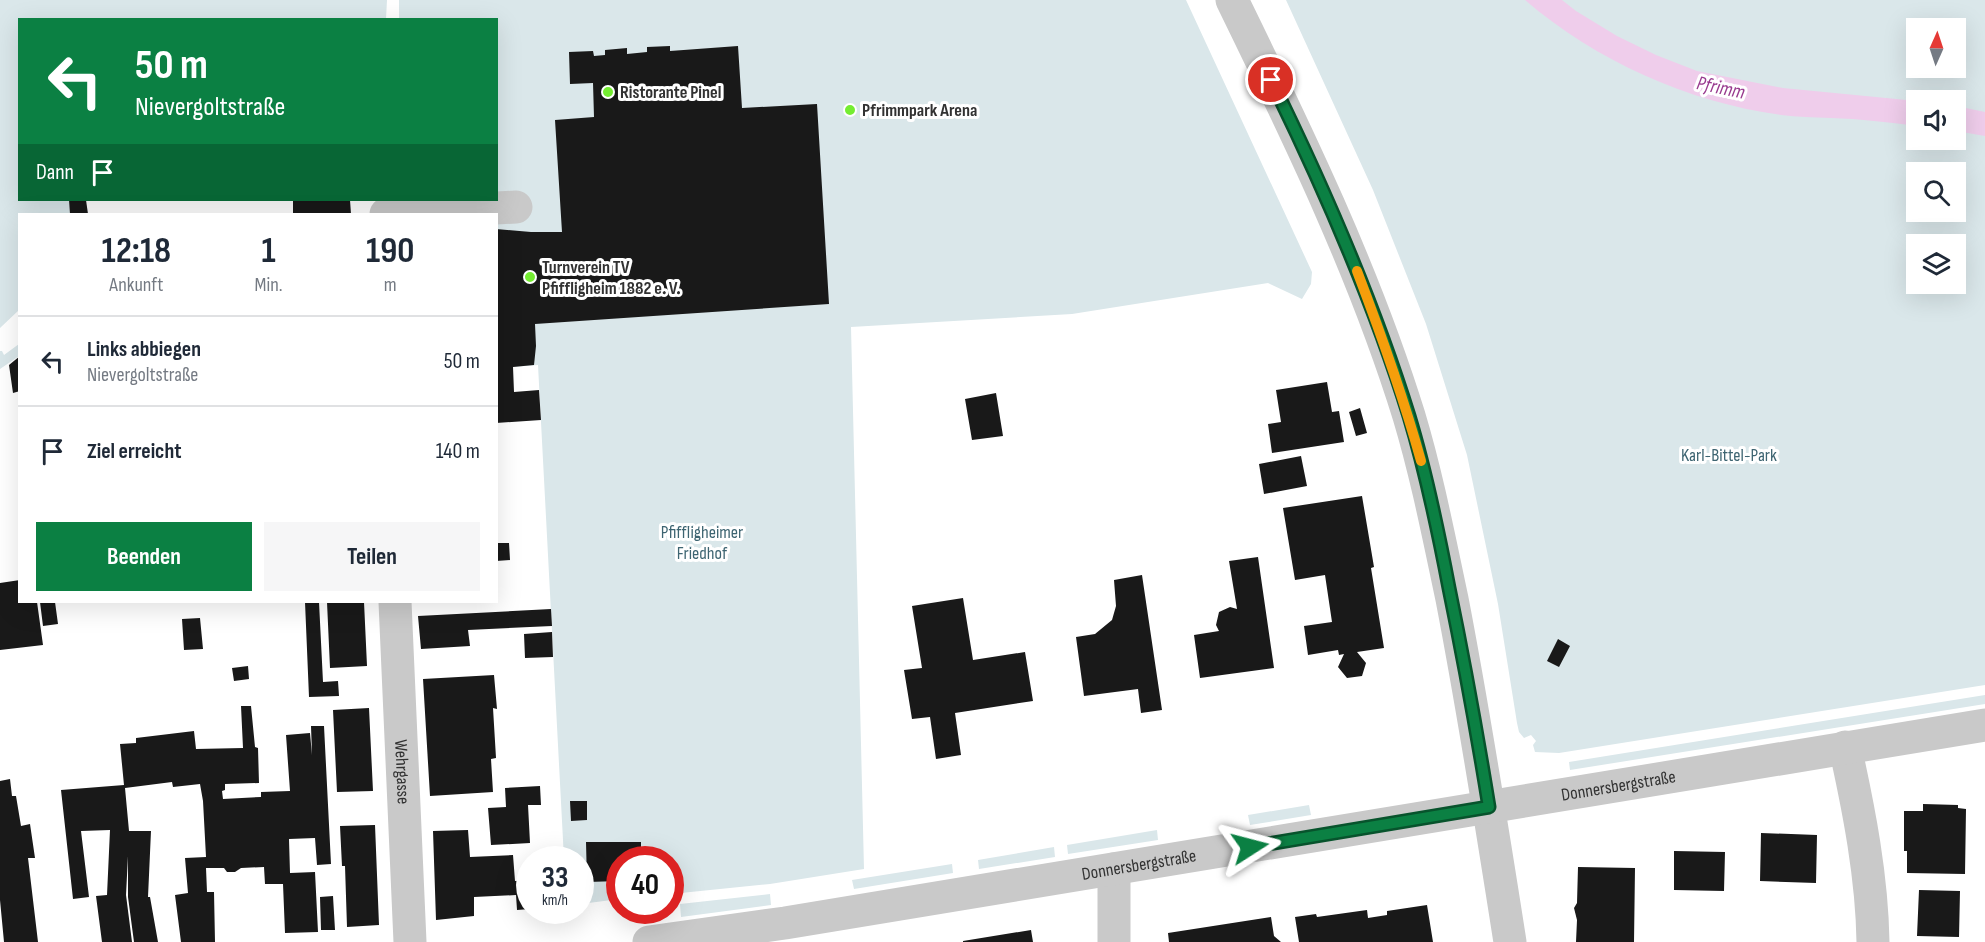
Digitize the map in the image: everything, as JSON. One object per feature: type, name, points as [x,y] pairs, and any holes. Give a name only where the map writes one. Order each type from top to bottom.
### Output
[{"type":"street","points":[[1232,0],[1301,140],[1349,249],[1409,417],[1439,537],[1471,695],[1510,942]]},
{"type":"street","points":[[404,213],[516,207]]},
{"type":"street","name":"Wehrgasse","points":[[395,603],[410,942]]},
{"type":"street","name":"Donnersbergstraße","points":[[649,942],[785,923],[1985,725]]},
{"type":"street","points":[[1845,747],[1868,876],[1873,942]]},
{"type":"street","points":[[1114,869],[1114,942]]},
{"type":"green space","points":[[0,0],[387,0],[386,18],[18,18],[18,201],[69,201],[71,213],[18,213],[18,311],[0,328]]},
{"type":"green space","name":"Pfiffligheimer Friedhof","points":[[399,0],[1186,0],[1312,272],[1311,284],[1302,299],[1268,283],[1072,314],[851,327],[864,869],[770,884],[684,893],[684,846],[606,846],[606,901],[594,902],[594,846],[563,846],[538,365],[498,368],[498,18],[399,18]]},
{"type":"green space","name":"Karl-Bittel-Park","points":[[1286,0],[1985,0],[1985,685],[1559,753],[1535,752],[1533,745],[1536,741],[1531,735],[1524,738],[1519,732],[1498,604],[1467,455],[1426,324],[1373,190]]},
{"type":"green space","points":[[18,345],[18,357],[0,369],[0,351],[4,355]]},
{"type":"green space","points":[[1985,695],[1985,704],[1570,770],[1569,762]]},
{"type":"green space","points":[[1309,805],[1311,815],[1250,825],[1248,815]]},
{"type":"green space","points":[[1157,830],[1158,840],[1068,854],[1067,845]]},
{"type":"green space","points":[[1054,847],[1055,857],[979,869],[978,860]]},
{"type":"green space","points":[[952,864],[953,873],[854,889],[852,880]]},
{"type":"green space","points":[[770,894],[771,905],[684,917],[684,904]]},
{"type":"water","name":"Pfrimm","points":[[1525,0],[1562,0],[1617,36],[1697,71],[1783,88],[1906,100],[1906,125],[1781,115],[1712,100],[1645,76],[1582,42]]},
{"type":"water","points":[[1966,108],[1985,112],[1985,136],[1966,133]]},
{"type":"building","points":[[670,46],[670,51],[738,46],[742,108],[817,104],[829,304],[535,324],[534,365],[513,367],[514,392],[539,390],[541,420],[498,423],[498,229],[562,232],[555,120],[594,117],[593,83],[570,84],[569,52],[593,51],[594,56],[605,55],[605,50],[627,48],[627,54],[647,52],[647,47]]},
{"type":"building","points":[[69,201],[86,201],[88,213],[70,213]]},
{"type":"building","points":[[293,201],[350,201],[351,213],[293,213]]},
{"type":"building","points":[[18,358],[18,392],[13,393],[9,365]]},
{"type":"building","points":[[1327,382],[1332,412],[1339,411],[1344,442],[1272,453],[1268,424],[1281,422],[1276,390]]},
{"type":"building","points":[[996,393],[1003,436],[972,440],[965,399]]},
{"type":"building","points":[[1360,408],[1367,433],[1356,436],[1349,412]]},
{"type":"building","points":[[1301,456],[1307,486],[1264,494],[1259,464]]},
{"type":"building","points":[[1362,496],[1384,648],[1357,652],[1366,663],[1362,676],[1347,678],[1338,667],[1344,654],[1339,655],[1338,650],[1308,655],[1304,626],[1332,622],[1325,575],[1295,580],[1283,508]]},
{"type":"building","points":[[498,543],[509,543],[510,560],[498,561]]},
{"type":"building","points":[[1258,557],[1274,668],[1200,678],[1194,635],[1219,631],[1216,625],[1219,612],[1230,607],[1237,609],[1229,561]]},
{"type":"building","points":[[1142,575],[1162,710],[1141,713],[1138,689],[1084,696],[1076,637],[1095,634],[1112,620],[1116,606],[1114,580]]},
{"type":"building","points":[[18,580],[18,603],[37,603],[43,645],[0,650],[0,583]]},
{"type":"building","points":[[963,598],[973,660],[1025,652],[1033,701],[955,713],[961,755],[936,759],[930,717],[912,719],[904,670],[922,668],[912,606]]},
{"type":"building","points":[[40,603],[55,603],[58,624],[43,626]]},
{"type":"building","points":[[305,603],[319,603],[323,682],[338,681],[339,696],[309,697]]},
{"type":"building","points":[[327,603],[364,603],[367,666],[330,668]]},
{"type":"building","points":[[551,609],[552,626],[468,630],[470,646],[421,649],[418,616]]},
{"type":"building","points":[[200,618],[203,649],[184,650],[182,619]]},
{"type":"building","points":[[552,632],[553,657],[525,658],[524,634]]},
{"type":"building","points":[[1558,639],[1570,646],[1559,667],[1547,661]]},
{"type":"building","points":[[248,666],[249,679],[234,681],[232,668]]},
{"type":"building","points":[[494,675],[497,709],[493,708],[496,758],[491,759],[493,792],[430,796],[423,679]]},
{"type":"building","points":[[241,706],[251,706],[255,747],[258,748],[259,783],[225,784],[225,790],[222,791],[223,799],[261,797],[261,792],[290,791],[286,735],[310,733],[312,755],[311,726],[324,726],[331,864],[317,865],[315,838],[289,839],[290,873],[315,872],[318,932],[285,933],[283,884],[265,884],[264,867],[241,868],[235,872],[227,872],[224,868],[206,868],[207,892],[214,892],[215,942],[181,942],[175,895],[188,893],[185,858],[206,857],[203,801],[200,784],[173,787],[172,782],[125,788],[129,831],[151,831],[148,897],[150,897],[158,942],[134,942],[128,897],[128,856],[126,895],[132,942],[102,942],[96,896],[107,895],[110,830],[81,831],[89,897],[73,899],[61,790],[124,785],[120,744],[136,743],[136,738],[194,731],[196,749],[243,748]]},
{"type":"building","points":[[369,708],[373,791],[337,792],[333,710]]},
{"type":"building","points":[[10,779],[12,796],[16,796],[21,826],[30,824],[35,858],[28,858],[38,942],[4,942],[0,900],[0,781]]},
{"type":"building","points":[[540,786],[541,805],[528,805],[530,843],[491,845],[488,808],[506,807],[505,788]]},
{"type":"building","points":[[570,801],[587,801],[587,820],[571,821]]},
{"type":"building","points":[[1923,804],[1958,805],[1958,808],[1966,809],[1965,874],[1907,873],[1907,851],[1904,851],[1904,811],[1923,811]]},
{"type":"building","points":[[375,825],[379,925],[347,927],[345,866],[342,866],[340,826]]},
{"type":"building","points":[[468,830],[470,857],[513,855],[516,895],[474,897],[474,916],[436,920],[433,831]]},
{"type":"building","points":[[1761,833],[1817,835],[1816,883],[1760,881]]},
{"type":"building","points":[[586,842],[641,842],[641,846],[606,846],[606,881],[594,882],[594,846],[586,846]]},
{"type":"building","points":[[1674,851],[1725,852],[1724,891],[1674,890]]},
{"type":"building","points":[[1578,867],[1635,868],[1634,942],[1576,942],[1577,920],[1574,908],[1577,903]]},
{"type":"building","points":[[1919,890],[1960,891],[1959,937],[1917,936]]},
{"type":"building","points":[[333,896],[335,930],[321,930],[320,897]]},
{"type":"building","points":[[1427,905],[1433,942],[1299,942],[1295,917],[1316,914],[1317,917],[1367,910],[1368,918],[1387,915],[1387,911]]},
{"type":"building","points":[[1271,917],[1274,936],[1281,942],[1169,942],[1168,933]]},
{"type":"building","points":[[1031,930],[1033,942],[963,942],[963,941]]},
{"type":"slow traffic","points":[[1357,271],[1387,351],[1421,461]]},
{"type":"place","name":"Ristorante Pinel","points":[[608,92]]},
{"type":"place","name":"Pfrimmpark Arena","points":[[850,110]]},
{"type":"place","name":"Turnverein TV Pfiffligheim 1882 e. V.","points":[[530,277]]},
{"type":"route","points":[[1250,847],[1489,807],[1471,695],[1439,537],[1409,417],[1349,249],[1301,140],[1271,80]]}]
